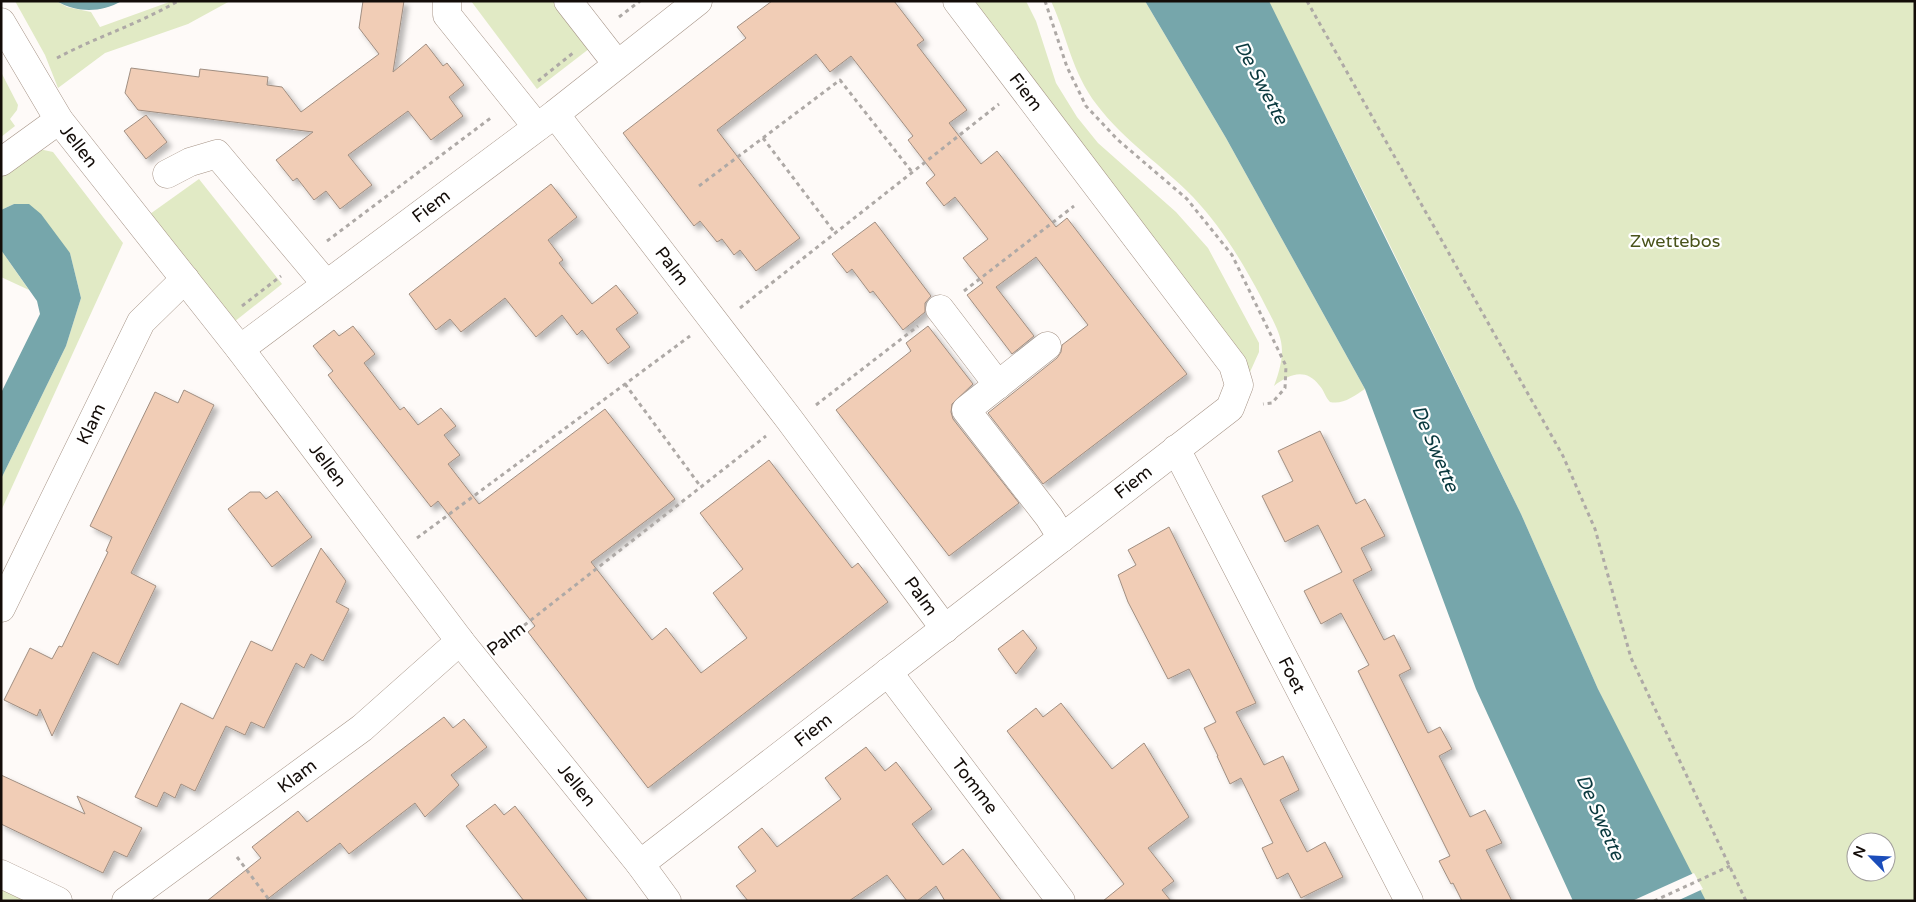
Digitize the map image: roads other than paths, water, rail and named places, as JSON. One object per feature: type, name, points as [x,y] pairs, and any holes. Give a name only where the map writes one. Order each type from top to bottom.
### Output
[{"type":"street","points":[[447,1],[448,15],[515,99],[546,120]]},
{"type":"street","points":[[568,1],[617,64]]},
{"type":"street","name":"Fiem","points":[[240,349],[546,120],[698,1]]},
{"type":"street","name":"Fiem","points":[[640,864],[1230,408],[1239,385],[1233,365],[957,1]]},
{"type":"street","name":"Jellen","points":[[1,22],[59,120],[240,349],[468,651],[640,864],[667,901]]},
{"type":"street","points":[[1,162],[59,120]]},
{"type":"street","name":"Palm","points":[[546,120],[712,319],[945,629]]},
{"type":"street","points":[[167,174],[190,162],[217,154],[326,284]]},
{"type":"street","name":"Klam","points":[[1,608],[141,322],[185,279]]},
{"type":"street","points":[[940,309],[998,385]]},
{"type":"street","points":[[1047,346],[966,410],[1049,517],[1062,538]]},
{"type":"street","name":"Foet","points":[[1176,449],[1409,901]]},
{"type":"street","name":"Klam","points":[[126,901],[468,651]]},
{"type":"street","name":"Tomme","points":[[888,672],[1061,901]]},
{"type":"street","points":[[1,874],[58,901]]},
{"type":"water","points":[[56,1],[122,1],[106,8],[89,10],[72,8]]},
{"type":"water","name":"De Swette","points":[[1145,1],[1269,1],[1521,514],[1598,689],[1706,901],[1573,901],[1476,689],[1365,389],[1226,138]]},
{"type":"water","points":[[14,204],[29,204],[41,214],[70,253],[81,298],[66,346],[1,479],[1,393],[40,314],[37,301],[1,250],[1,210]]},
{"type":"park label","name":"Zwettebos","points":[[1675,241]]}]
